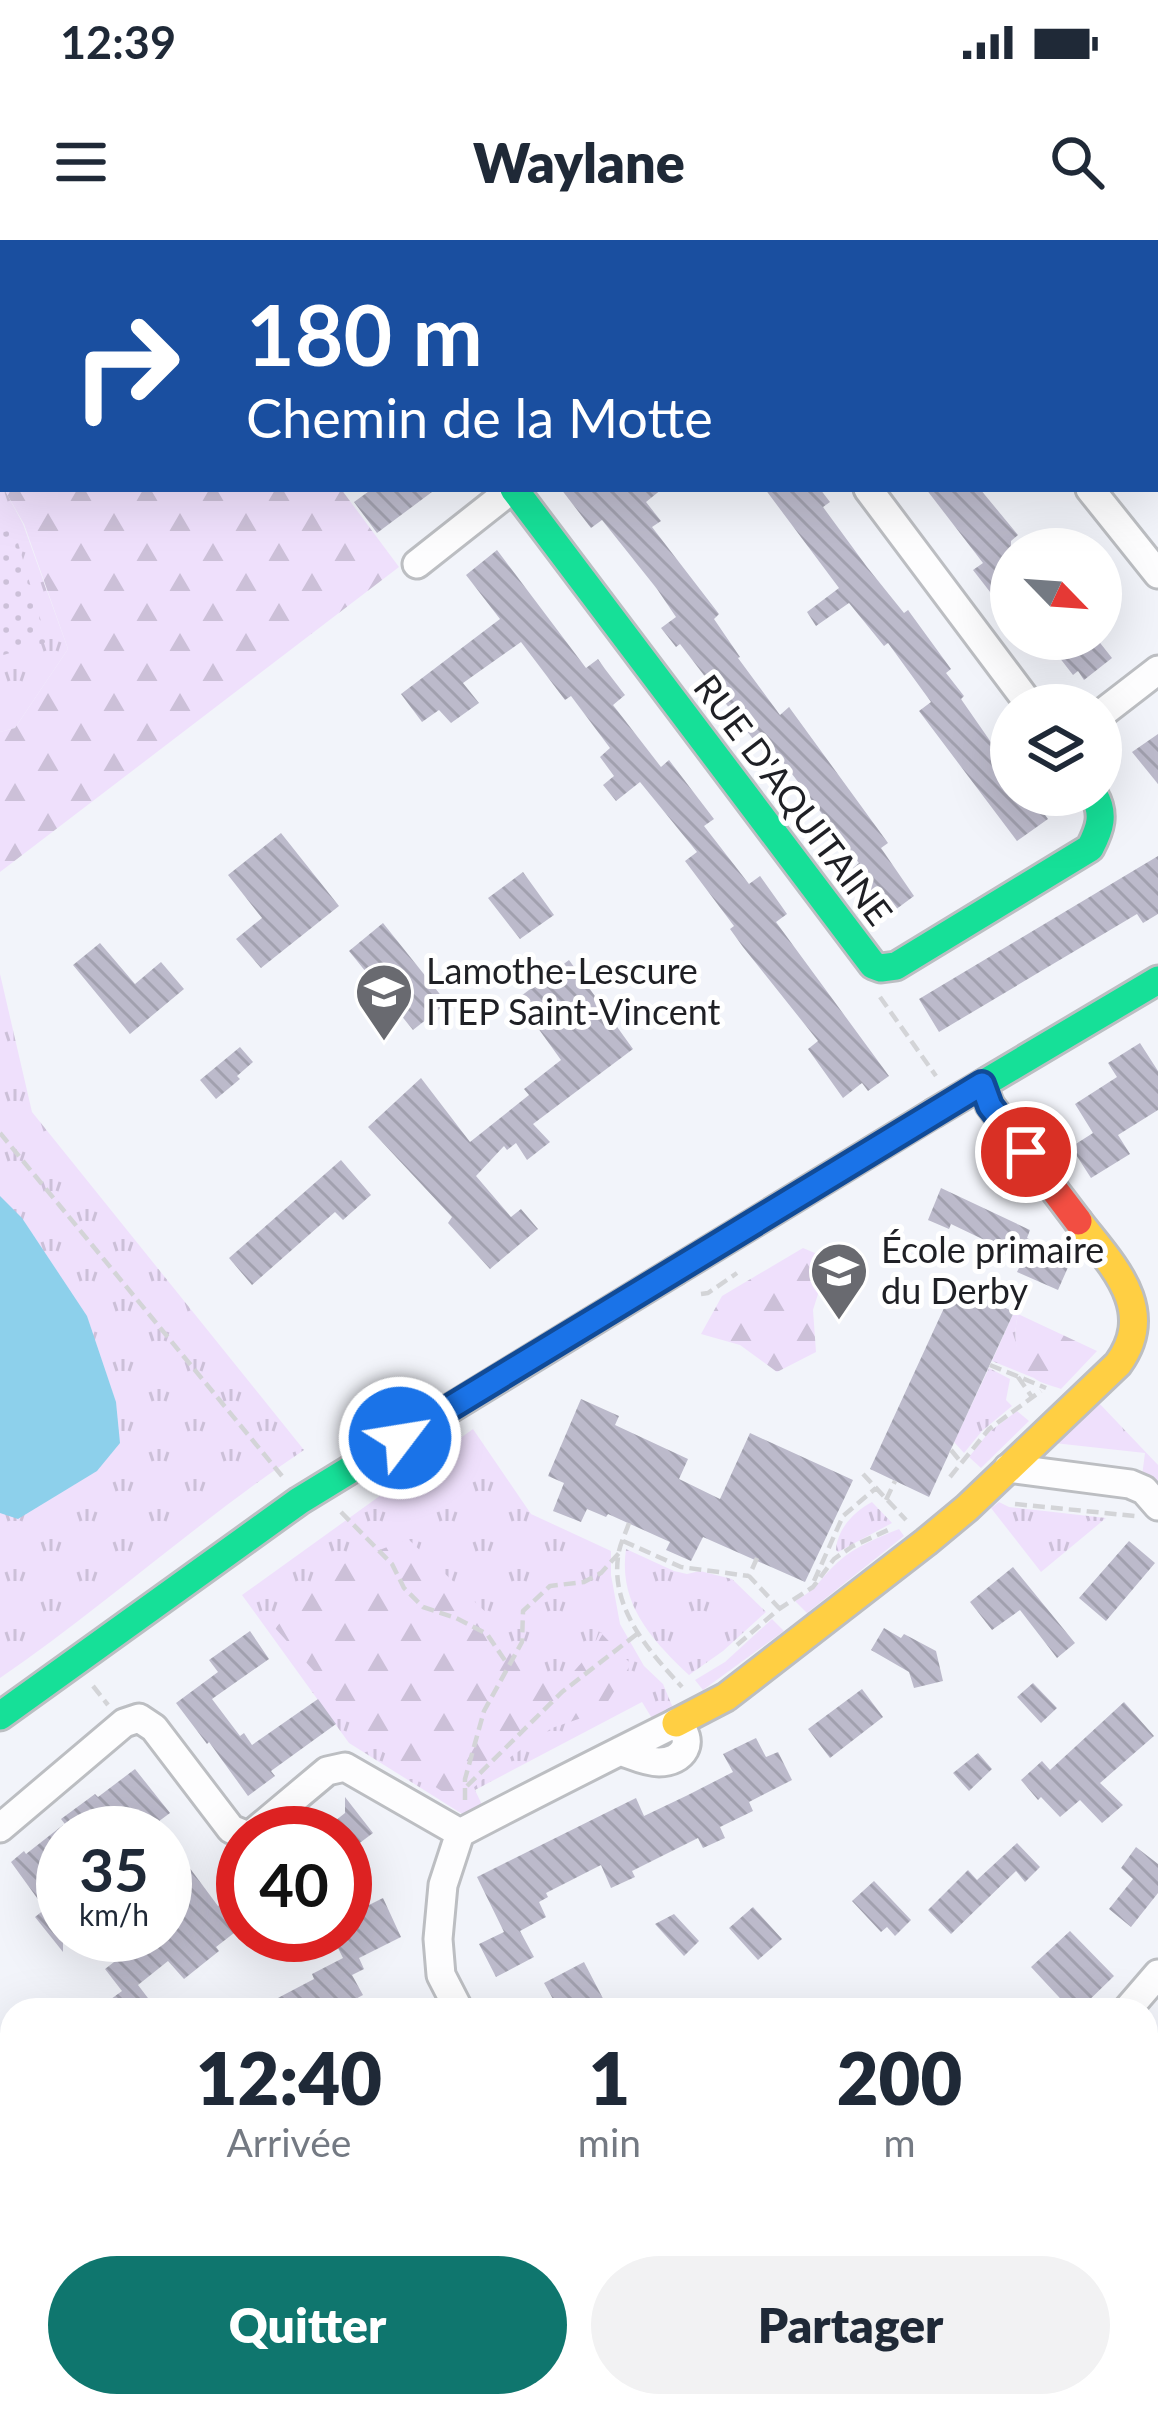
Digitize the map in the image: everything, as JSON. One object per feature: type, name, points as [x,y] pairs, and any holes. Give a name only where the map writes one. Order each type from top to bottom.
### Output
[{"type":"street","points":[[417,564],[509,492]]},
{"type":"street","name":"RUE D'AQUITAINE","points":[[515,492],[868,959],[880,968],[896,966],[1090,848],[1101,830],[1102,816]]},
{"type":"street","points":[[870,492],[1014,684]]},
{"type":"street","points":[[1092,492],[1158,574]]},
{"type":"street","points":[[1122,698],[1158,670]]},
{"type":"street","points":[[0,1716],[278,1514],[1158,980]]},
{"type":"street","points":[[452,1998],[440,1975],[438,1939],[442,1885],[460,1833],[620,1751],[651,1762],[676,1759],[688,1741],[676,1724],[725,1696],[976,1499],[1129,1350],[1137,1313],[1121,1278],[990,1106],[982,1084]]},
{"type":"street","points":[[1009,1468],[1130,1484],[1144,1490],[1151,1510]]},
{"type":"street","points":[[0,1828],[124,1723],[140,1718],[154,1728],[216,1809]]},
{"type":"street","points":[[285,1806],[327,1771],[345,1768],[460,1833]]},
{"type":"street","points":[[1137,1998],[1158,1974]]},
{"type":"path","points":[[880,968],[880,998],[939,1080],[938,1110]]},
{"type":"path","points":[[0,1132],[287,1483]]},
{"type":"path","points":[[990,1365],[1079,1401]]},
{"type":"path","points":[[944,1487],[989,1429],[1046,1388]]},
{"type":"path","points":[[730,1651],[812,1587],[834,1559],[908,1522],[863,1474]]},
{"type":"path","points":[[886,1499],[895,1481]]},
{"type":"path","points":[[812,1587],[843,1516],[876,1488]]},
{"type":"path","points":[[976,1499],[1129,1517],[1151,1510]]},
{"type":"path","points":[[338,1508],[392,1564],[404,1588],[423,1606],[487,1634],[508,1665]]},
{"type":"path","points":[[628,1523],[619,1553],[624,1608],[637,1634],[702,1710]]},
{"type":"path","points":[[623,1541],[681,1567],[749,1576],[803,1635]]},
{"type":"path","points":[[460,1833],[465,1779],[484,1711],[522,1642],[523,1611],[550,1586],[584,1582],[601,1573],[619,1553]]},
{"type":"path","points":[[749,1576],[757,1558]]},
{"type":"path","points":[[465,1789],[562,1692],[637,1634]]},
{"type":"path","points":[[74,1661],[124,1723]]},
{"type":"green space","points":[[0,492],[6,492],[23,524],[68,649],[15,728],[0,732]]},
{"type":"green space","points":[[6,492],[343,492],[399,567],[0,872],[0,732],[15,728],[68,649],[24,524]]},
{"type":"green space","points":[[14,529],[47,642],[0,656],[0,533]]},
{"type":"green space","points":[[0,974],[32,1112],[304,1450],[0,1678]]},
{"type":"green space","points":[[803,1248],[829,1259],[813,1310],[816,1352],[777,1372],[740,1345],[701,1334],[722,1296]]},
{"type":"green space","points":[[1014,1312],[1018,1314],[1017,1348],[1034,1378],[992,1361]]},
{"type":"green space","points":[[1018,1314],[1097,1351],[1061,1389],[1040,1381],[1027,1372],[1019,1356]]},
{"type":"green space","points":[[989,1368],[1010,1379],[1006,1400],[1012,1406],[964,1453],[954,1442]]},
{"type":"green space","points":[[1098,1402],[1158,1465],[1158,1483],[1153,1488],[1142,1476],[1145,1453],[1054,1443]]},
{"type":"green space","points":[[1017,1411],[1029,1421],[981,1468],[969,1457],[989,1432]]},
{"type":"green space","points":[[473,1429],[531,1514],[611,1551],[620,1624],[644,1666],[663,1684],[673,1708],[653,1720],[642,1702],[475,1790],[484,1809],[467,1817],[349,1743],[242,1595]]},
{"type":"green space","points":[[872,1502],[892,1523],[838,1552],[843,1529]]},
{"type":"green space","points":[[999,1502],[1106,1518],[1041,1572],[991,1508]]},
{"type":"green space","points":[[899,1529],[904,1536],[807,1613],[795,1601],[852,1551]]},
{"type":"green space","points":[[408,1539],[492,1618],[538,1677],[568,1678],[591,1652],[600,1632],[631,1664],[602,1711],[552,1728],[496,1767],[458,1802],[359,1736],[323,1681],[275,1628],[338,1566]]},
{"type":"green space","points":[[626,1549],[674,1571],[732,1579],[766,1612],[689,1675],[662,1648],[633,1604],[627,1587]]},
{"type":"green space","points":[[772,1619],[784,1631],[703,1690],[695,1680],[725,1662]]},
{"type":"water","points":[[0,1196],[22,1218],[87,1316],[116,1402],[120,1443],[97,1471],[18,1519],[0,1513]]},
{"type":"building","points":[[368,492],[432,492],[377,533],[354,502]]},
{"type":"building","points":[[563,492],[658,492],[646,502],[661,521],[652,527],[719,614],[714,619],[780,715],[789,707],[888,843],[881,848],[914,896],[887,916],[853,868],[859,863],[771,746],[763,752],[680,644],[676,647],[661,628],[676,617],[657,589],[602,520],[591,528]]},
{"type":"building","points":[[767,492],[822,492],[830,502],[823,507],[951,669],[946,673],[990,741],[990,805],[919,711],[931,702],[888,643],[884,646],[849,603],[816,626],[807,612],[839,588]]},
{"type":"building","points":[[928,492],[982,492],[1012,528],[990,528],[990,592],[973,570],[983,563]]},
{"type":"building","points":[[497,550],[586,668],[598,659],[625,695],[613,705],[661,767],[669,760],[714,819],[704,826],[749,884],[760,876],[787,914],[776,922],[889,1076],[868,1091],[862,1083],[843,1098],[808,1049],[818,1041],[743,947],[730,929],[734,926],[685,861],[697,852],[640,782],[616,801],[603,785],[614,776],[600,757],[610,748],[521,642],[463,683],[479,703],[451,723],[439,710],[422,722],[401,694],[500,619],[466,575]]},
{"type":"building","points":[[1061,660],[1109,660],[1084,680],[1078,671],[1073,675]]},
{"type":"building","points":[[1158,734],[1158,784],[1132,752]]},
{"type":"building","points":[[998,816],[1046,816],[1048,819],[1017,841]]},
{"type":"building","points":[[281,833],[339,906],[261,968],[236,939],[262,918],[228,875]]},
{"type":"building","points":[[1158,856],[1158,914],[1143,923],[1137,914],[939,1032],[919,999]]},
{"type":"building","points":[[523,872],[554,915],[520,939],[488,898]]},
{"type":"building","points":[[383,923],[447,1003],[413,1030],[349,951]]},
{"type":"building","points":[[100,943],[135,984],[161,962],[184,989],[130,1034],[73,965]]},
{"type":"building","points":[[569,960],[633,1049],[533,1124],[550,1142],[527,1160],[516,1143],[507,1150],[504,1146],[476,1176],[511,1217],[521,1209],[538,1229],[490,1269],[448,1223],[452,1217],[368,1127],[421,1078],[470,1142],[529,1095],[524,1089],[561,1060],[517,999]]},
{"type":"building","points":[[1140,1043],[1158,1071],[1158,1110],[1118,1135],[1130,1154],[1091,1178],[1071,1147],[1093,1133],[1075,1104],[1117,1077],[1108,1063]]},
{"type":"building","points":[[240,1047],[253,1062],[216,1099],[200,1080]]},
{"type":"building","points":[[341,1160],[371,1195],[343,1220],[335,1212],[252,1285],[229,1258]]},
{"type":"building","points":[[941,1188],[1030,1230],[1027,1238],[1060,1255],[1059,1260],[1069,1265],[1058,1290],[1017,1272],[1021,1264],[997,1246],[951,1224],[949,1229],[928,1220]]},
{"type":"building","points":[[955,1284],[1014,1312],[929,1497],[870,1469]]},
{"type":"building","points":[[581,1399],[619,1416],[615,1425],[688,1459],[679,1479],[720,1499],[750,1433],[853,1480],[805,1582],[703,1537],[691,1561],[666,1550],[670,1542],[608,1514],[587,1509],[581,1522],[553,1511],[564,1483],[548,1476]]},
{"type":"building","points":[[1129,1541],[1155,1563],[1106,1621],[1079,1598]]},
{"type":"building","points":[[1013,1567],[1075,1643],[1057,1658],[1020,1610],[992,1630],[970,1602]]},
{"type":"building","points":[[884,1628],[936,1651],[943,1681],[914,1688],[909,1672],[871,1650]]},
{"type":"building","points":[[250,1631],[269,1659],[212,1699],[240,1736],[244,1733],[252,1745],[318,1699],[336,1724],[271,1771],[275,1776],[248,1796],[176,1703],[218,1672],[209,1660]]},
{"type":"building","points":[[1033,1683],[1057,1708],[1041,1723],[1017,1697]]},
{"type":"building","points":[[862,1689],[883,1717],[830,1758],[808,1729]]},
{"type":"building","points":[[1124,1702],[1154,1736],[1100,1783],[1123,1805],[1102,1823],[1080,1800],[1060,1817],[1021,1780],[1042,1761],[1050,1770]]},
{"type":"building","points":[[756,1738],[766,1757],[778,1752],[792,1780],[749,1802],[753,1811],[720,1827],[725,1838],[703,1848],[698,1838],[632,1871],[635,1877],[611,1888],[601,1865],[546,1893],[548,1897],[539,1902],[546,1917],[520,1931],[534,1957],[496,1977],[479,1944],[504,1932],[477,1877],[636,1798],[644,1816],[688,1795],[733,1772],[723,1754]]},
{"type":"building","points":[[978,1753],[992,1769],[969,1791],[953,1773]]},
{"type":"building","points":[[135,1769],[164,1806],[79,1806],[95,1794],[98,1797]]},
{"type":"building","points":[[1017,1843],[1040,1867],[1025,1882],[1016,1871],[951,1934],[928,1910],[968,1870],[977,1880]]},
{"type":"building","points":[[36,1846],[36,1897],[11,1862]]},
{"type":"building","points":[[1136,1847],[1158,1864],[1158,1893],[1131,1927],[1109,1909],[1133,1879],[1121,1868]]},
{"type":"building","points":[[192,1871],[216,1903],[216,1953],[184,1979],[169,1962],[192,1962]]},
{"type":"building","points":[[874,1881],[911,1920],[895,1936],[887,1927],[881,1932],[852,1901]]},
{"type":"building","points":[[383,1898],[401,1937],[372,1952],[372,1904]]},
{"type":"building","points":[[753,1907],[782,1939],[758,1960],[729,1928]]},
{"type":"building","points":[[674,1914],[699,1941],[684,1956],[655,1924]]},
{"type":"building","points":[[1070,1931],[1114,1976],[1091,1998],[1060,1998],[1031,1967]]},
{"type":"building","points":[[114,1962],[167,1962],[138,1985],[148,1998],[112,1998],[122,1991],[105,1969]]},
{"type":"building","points":[[335,1962],[361,1962],[364,1969],[352,1975],[363,1995],[278,1998],[314,1979],[312,1974]]},
{"type":"building","points":[[584,1962],[603,1998],[552,1998],[544,1983]]},
{"type":"traffic: fast","points":[[516,492],[873,965],[896,966],[1090,848],[1100,816]]},
{"type":"traffic: fast","points":[[934,1113],[1158,980]]},
{"type":"traffic: fast","points":[[0,1716],[299,1501],[675,1271]]},
{"type":"traffic: slow","points":[[676,1723],[726,1697],[926,1542],[1118,1364],[1129,1344],[1132,1306],[1116,1271],[1078,1221]]},
{"type":"traffic: jam","points":[[982,1085],[990,1105],[1078,1221]]},
{"type":"traffic: jam","points":[[675,1271],[934,1113]]},
{"type":"place","name":"Lamothe-Lescure ITEP Saint-Vincent","points":[[384,1043]]},
{"type":"place","name":"École primaire du Derby","points":[[839,1322]]},
{"type":"route","points":[[400,1438],[982,1084],[990,1106],[1026,1152]]}]
